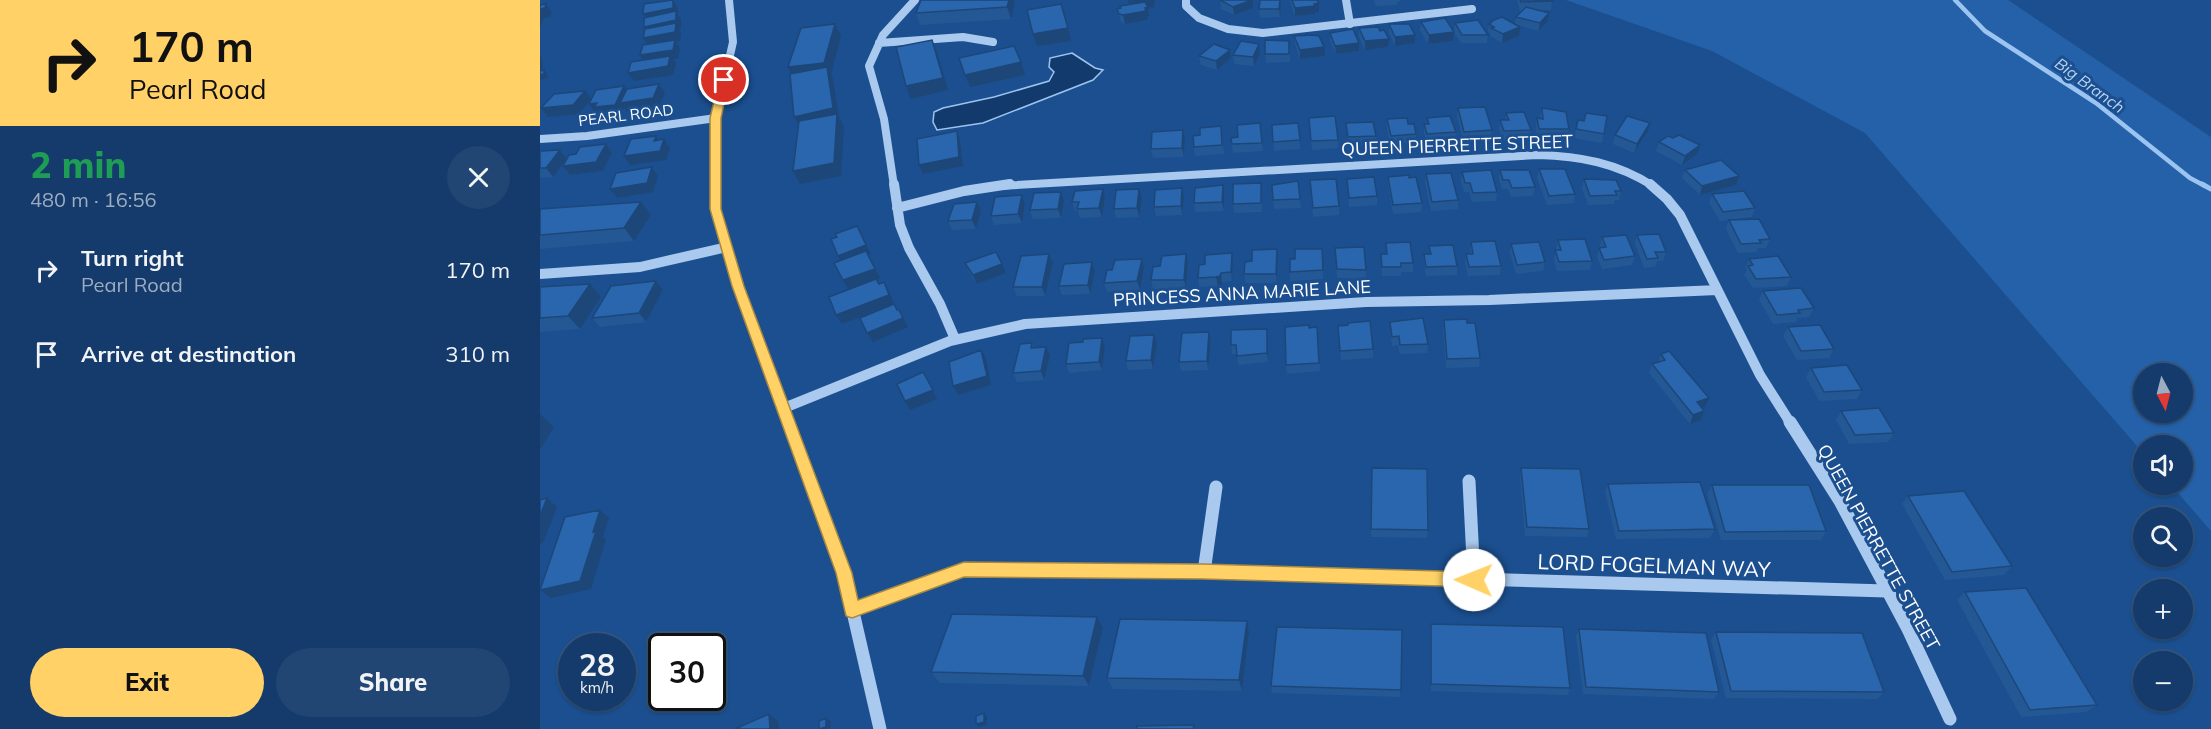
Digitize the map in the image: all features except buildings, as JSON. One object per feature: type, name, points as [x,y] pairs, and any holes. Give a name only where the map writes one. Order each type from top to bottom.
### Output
[{"type":"street","points":[[729,0],[732,42],[716,118],[716,209],[738,286],[844,573],[880,729]]},
{"type":"street","points":[[915,0],[891,24],[879,43],[869,66],[884,119],[900,225],[909,248],[940,304],[955,339]]},
{"type":"street","points":[[1186,0],[1186,6],[1199,18],[1228,29],[1263,33],[1472,9]]},
{"type":"street","points":[[1346,0],[1350,24]]},
{"type":"street","points":[[879,43],[963,37],[993,42]]},
{"type":"street","name":"PEARL ROAD","points":[[540,139],[587,136],[716,118]]},
{"type":"street","name":"QUEEN PIERRETTE STREET","points":[[897,208],[964,191],[1020,183],[1538,155],[1572,155],[1642,177],[1662,192],[1686,225],[1773,397],[1840,501],[1908,629],[1950,719]]},
{"type":"street","points":[[540,274],[640,267],[727,247]]},
{"type":"street","name":"PRINCESS ANNA MARIE LANE","points":[[784,408],[955,339],[1025,324],[1366,302],[1489,300],[1717,290]]},
{"type":"street","points":[[1469,481],[1474,580]]},
{"type":"street","points":[[1204,572],[1216,487]]},
{"type":"street","name":"LORD FOGELMAN WAY","points":[[852,610],[964,569],[1204,572],[1886,591]]},
{"type":"shaded area","points":[[1566,0],[2008,0],[2211,137],[2211,531],[2193,510],[2193,507],[2190,507],[2180,495],[2193,495],[2193,435],[2133,435],[2133,441],[1865,133],[1712,51]]},
{"type":"shaded area","points":[[1072,53],[1095,68],[1103,70],[1093,80],[983,123],[937,130],[933,122],[934,112],[1049,81],[1054,72],[1049,67],[1050,58]]},
{"type":"waterway","name":"Big Branch","points":[[1955,0],[1985,31],[2096,103],[2190,178],[2205,186]]},
{"type":"waterway","name":"Big Branch","points":[[2202,184],[2211,189]]},
{"type":"route","points":[[724,80],[716,118],[717,147],[714,178],[716,209],[738,286],[844,573],[852,610],[964,569],[1203,572],[1474,580]]}]
